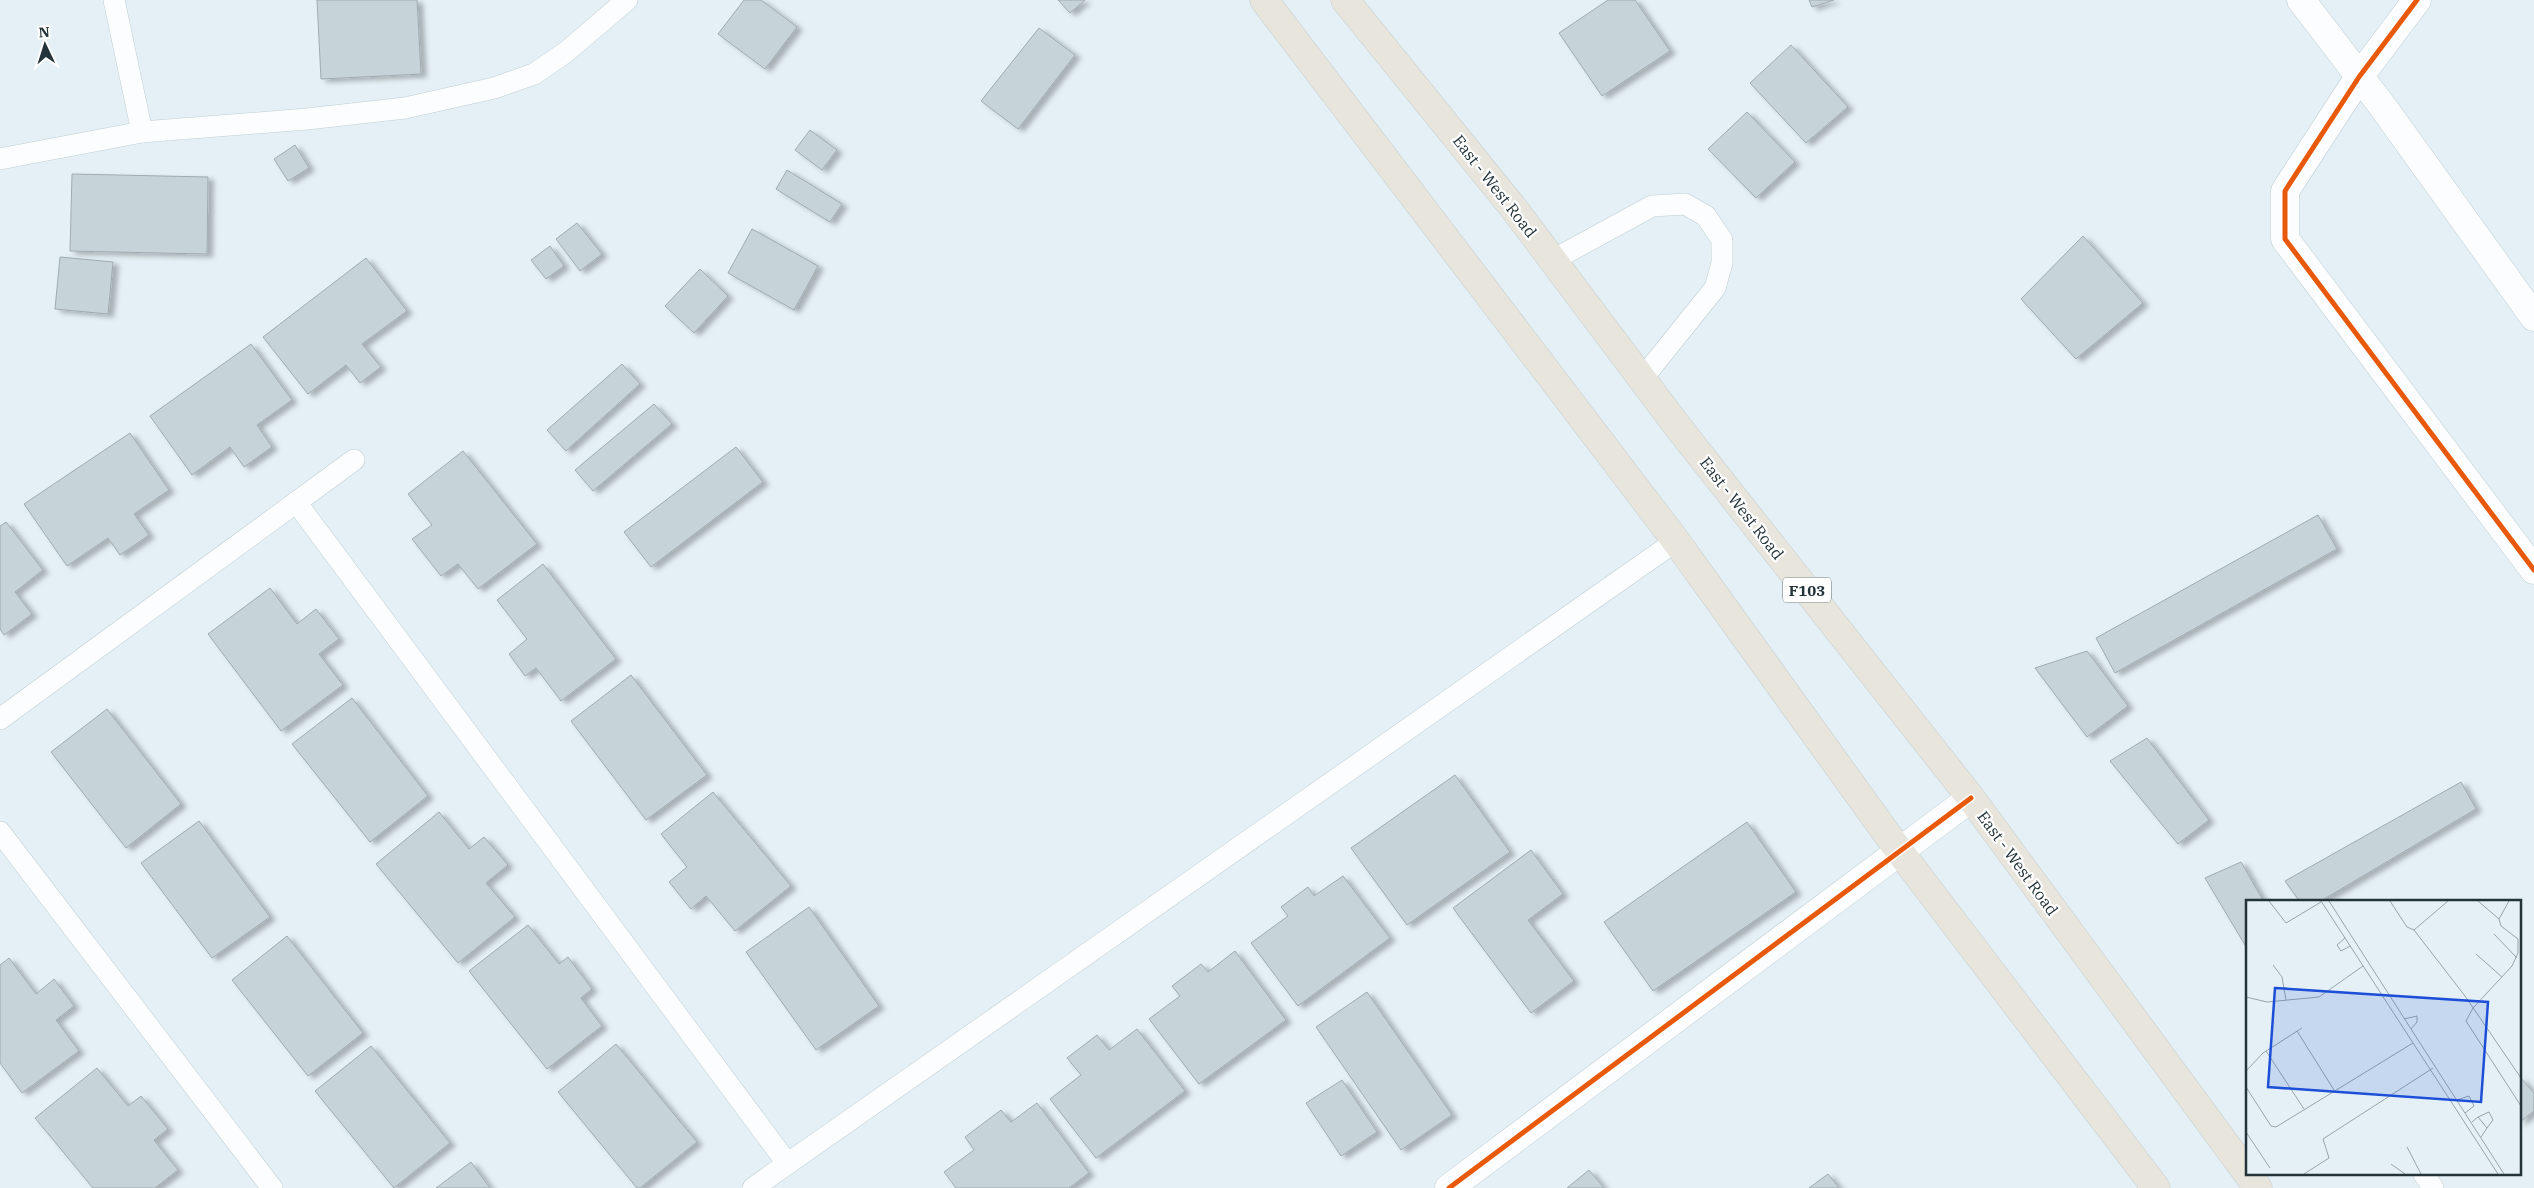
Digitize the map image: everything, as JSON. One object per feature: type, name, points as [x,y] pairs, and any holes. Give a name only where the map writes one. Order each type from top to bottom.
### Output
[{"type":"main road","points":[[1264,0],[1676,541],[1900,852],[2156,1188]]},
{"type":"main road","name":"East - West Road","points":[[1345,0],[1553,260],[1642,379],[1971,798],[2246,1168]]},
{"type":"street","points":[[2301,0],[2383,107],[2534,317]]},
{"type":"street","points":[[2417,0],[2359,77],[2285,191],[2285,239],[2534,570]]},
{"type":"street","points":[[1449,1188],[1971,798]]},
{"type":"lane","points":[[114,0],[142,132]]},
{"type":"lane","points":[[0,159],[142,132],[307,120],[404,108],[494,88],[534,74],[566,52],[626,0]]},
{"type":"lane","points":[[1553,260],[1652,206],[1685,204],[1706,216],[1722,240],[1722,263],[1715,288],[1642,379]]},
{"type":"lane","points":[[0,719],[354,460]]},
{"type":"lane","points":[[296,502],[786,1163]]},
{"type":"lane","points":[[753,1188],[786,1163],[1676,541]]},
{"type":"lane","points":[[0,832],[272,1188]]},
{"type":"lane","points":[[2425,1176],[2433,1188]]},
{"type":"building","points":[[317,0],[417,0],[421,74],[321,79]]},
{"type":"building","points":[[744,0],[761,0],[797,27],[765,69],[718,34]]},
{"type":"building","points":[[1058,0],[1085,0],[1070,13]]},
{"type":"building","points":[[1608,0],[1635,0],[1670,51],[1602,96],[1559,33]]},
{"type":"building","points":[[1809,0],[1834,0],[1812,7]]},
{"type":"building","points":[[1039,28],[1075,55],[1018,129],[981,101]]},
{"type":"building","points":[[1791,45],[1848,107],[1806,143],[1750,83]]},
{"type":"building","points":[[1747,112],[1795,162],[1756,198],[1708,149]]},
{"type":"building","points":[[810,130],[837,150],[822,170],[795,150]]},
{"type":"building","points":[[295,145],[309,168],[288,181],[274,159]]},
{"type":"building","points":[[787,170],[842,204],[830,222],[776,189]]},
{"type":"building","points":[[72,174],[208,177],[207,254],[70,251]]},
{"type":"building","points":[[577,223],[602,254],[580,271],[556,239]]},
{"type":"building","points":[[752,229],[818,266],[794,310],[728,273]]},
{"type":"building","points":[[2083,236],[2143,303],[2076,359],[2021,299]]},
{"type":"building","points":[[550,246],[564,266],[546,279],[531,260]]},
{"type":"building","points":[[60,257],[113,262],[108,314],[55,309]]},
{"type":"building","points":[[366,258],[407,311],[362,344],[381,367],[360,383],[346,365],[308,394],[263,337]]},
{"type":"building","points":[[700,269],[728,296],[694,333],[665,306]]},
{"type":"building","points":[[251,344],[292,400],[257,425],[272,447],[244,467],[230,447],[192,475],[150,416]]},
{"type":"building","points":[[622,364],[640,384],[566,451],[547,430]]},
{"type":"building","points":[[654,404],[672,424],[593,491],[575,470]]},
{"type":"building","points":[[130,433],[169,490],[134,514],[149,535],[120,555],[108,538],[67,566],[24,504]]},
{"type":"building","points":[[736,447],[763,482],[651,567],[624,532]]},
{"type":"building","points":[[463,451],[537,544],[478,589],[458,564],[441,576],[412,539],[432,525],[408,494]]},
{"type":"building","points":[[2318,515],[2337,549],[2115,673],[2096,638]]},
{"type":"building","points":[[6,522],[43,570],[15,592],[32,614],[4,635],[0,629],[0,526]]},
{"type":"building","points":[[543,564],[616,659],[561,701],[536,668],[525,676],[509,654],[527,639],[497,600]]},
{"type":"building","points":[[270,588],[297,624],[316,609],[339,639],[319,654],[343,685],[281,731],[208,634]]},
{"type":"building","points":[[2087,651],[2128,706],[2087,737],[2035,668]]},
{"type":"building","points":[[631,675],[707,775],[646,820],[571,721]]},
{"type":"building","points":[[352,698],[428,796],[370,842],[292,744]]},
{"type":"building","points":[[107,709],[181,804],[126,848],[51,752]]},
{"type":"building","points":[[2147,738],[2209,820],[2178,844],[2110,761]]},
{"type":"building","points":[[1455,775],[1510,852],[1407,925],[1351,848]]},
{"type":"building","points":[[2461,782],[2476,809],[2322,900],[2299,900],[2285,881]]},
{"type":"building","points":[[713,792],[791,886],[735,931],[706,896],[691,909],[669,882],[687,867],[661,834]]},
{"type":"building","points":[[439,812],[469,849],[484,837],[508,865],[486,883],[515,917],[458,963],[376,864]]},
{"type":"building","points":[[199,821],[270,917],[212,958],[141,863]]},
{"type":"building","points":[[1747,822],[1796,892],[1653,991],[1604,922]]},
{"type":"building","points":[[1531,850],[1563,894],[1528,920],[1574,981],[1531,1013],[1453,908]]},
{"type":"building","points":[[2241,862],[2263,900],[2246,900],[2246,947],[2205,878]]},
{"type":"building","points":[[1343,876],[1390,938],[1298,1006],[1251,943],[1288,916],[1281,907],[1308,887],[1314,896]]},
{"type":"building","points":[[809,907],[879,1006],[816,1050],[746,952]]},
{"type":"building","points":[[528,925],[559,964],[568,957],[592,989],[581,998],[602,1026],[547,1069],[469,971]]},
{"type":"building","points":[[287,936],[363,1033],[308,1076],[232,980]]},
{"type":"building","points":[[1235,951],[1286,1020],[1199,1084],[1149,1019],[1180,996],[1172,986],[1201,964],[1208,972]]},
{"type":"building","points":[[9,958],[36,994],[54,979],[74,1006],[56,1020],[79,1051],[22,1093],[0,1063],[0,965]]},
{"type":"building","points":[[1367,992],[1452,1115],[1401,1150],[1316,1027]]},
{"type":"building","points":[[1137,1029],[1185,1091],[1096,1158],[1050,1099],[1081,1075],[1067,1058],[1097,1035],[1109,1050]]},
{"type":"building","points":[[616,1044],[697,1142],[640,1188],[637,1188],[558,1092]]},
{"type":"building","points":[[371,1046],[450,1143],[394,1188],[315,1091]]},
{"type":"building","points":[[97,1068],[128,1106],[141,1096],[168,1129],[154,1140],[178,1170],[155,1188],[93,1188],[35,1118]]},
{"type":"building","points":[[2522,1079],[2534,1093],[2534,1111],[2522,1120]]},
{"type":"building","points":[[1342,1080],[1377,1132],[1341,1156],[1306,1103]]},
{"type":"building","points":[[1037,1103],[1089,1173],[1069,1188],[956,1188],[944,1172],[974,1150],[965,1137],[1001,1110],[1011,1122]]},
{"type":"building","points":[[471,1162],[490,1188],[436,1188]]},
{"type":"building","points":[[1589,1170],[1604,1188],[1567,1188]]},
{"type":"building","points":[[1828,1174],[1839,1188],[1809,1188]]},
{"type":"cycle path","points":[[2417,0],[2359,77],[2285,191],[2285,239],[2534,570]]},
{"type":"cycle path","points":[[1449,1188],[1971,798]]}]
